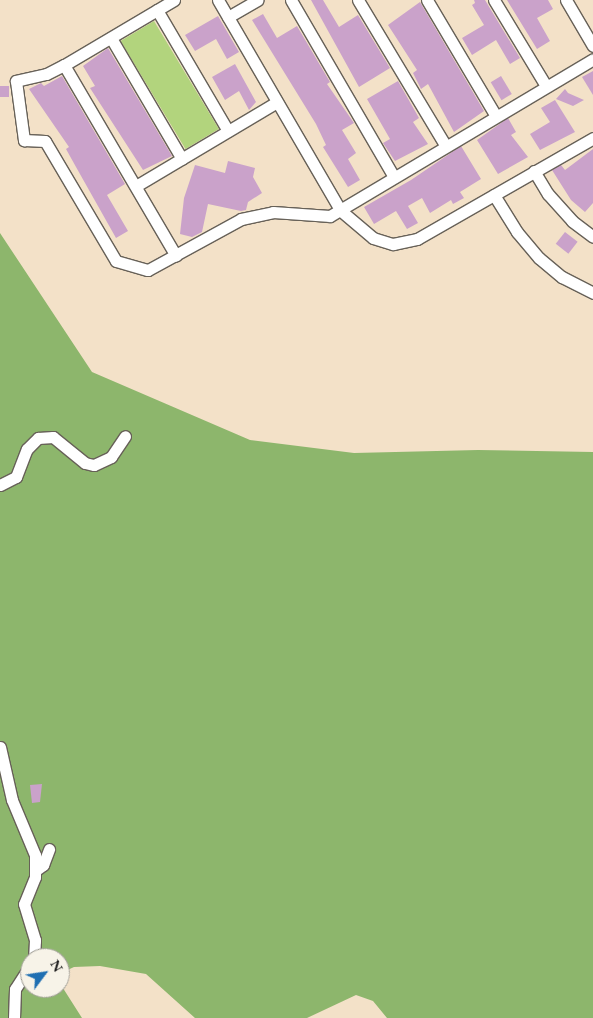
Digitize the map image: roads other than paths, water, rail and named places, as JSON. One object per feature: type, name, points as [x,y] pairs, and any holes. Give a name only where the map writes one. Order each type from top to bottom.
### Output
[{"type":"street","points":[[174,0],[64,65],[46,74],[16,81],[24,140],[45,142],[116,260],[148,270],[241,219],[273,212],[330,216],[445,145],[593,59]]},
{"type":"street","points":[[218,0],[340,210],[373,238],[393,244],[417,239],[593,138]]},
{"type":"street","points":[[228,17],[258,0]]},
{"type":"street","points":[[291,0],[394,176]]},
{"type":"street","points":[[358,0],[445,145]]},
{"type":"street","points":[[427,0],[496,116]]},
{"type":"street","points":[[494,0],[546,86]]},
{"type":"street","points":[[566,0],[593,46]]},
{"type":"street","points":[[157,10],[228,132]]},
{"type":"street","points":[[111,38],[182,159]]},
{"type":"street","points":[[64,65],[176,256]]},
{"type":"street","points":[[136,186],[277,102]]},
{"type":"street","points":[[534,171],[548,194],[572,221],[592,235]]},
{"type":"street","points":[[494,195],[517,232],[539,258],[562,277],[593,294]]},
{"type":"street","points":[[0,485],[16,476],[27,449],[38,438],[53,437],[79,459],[94,465],[111,457],[125,436]]},
{"type":"street","points":[[0,748],[12,800],[21,826],[31,844],[36,870],[24,904],[35,940],[35,948]]},
{"type":"street","points":[[36,870],[43,865],[49,848]]},
{"type":"street","points":[[14,1018],[15,989],[20,981]]}]
